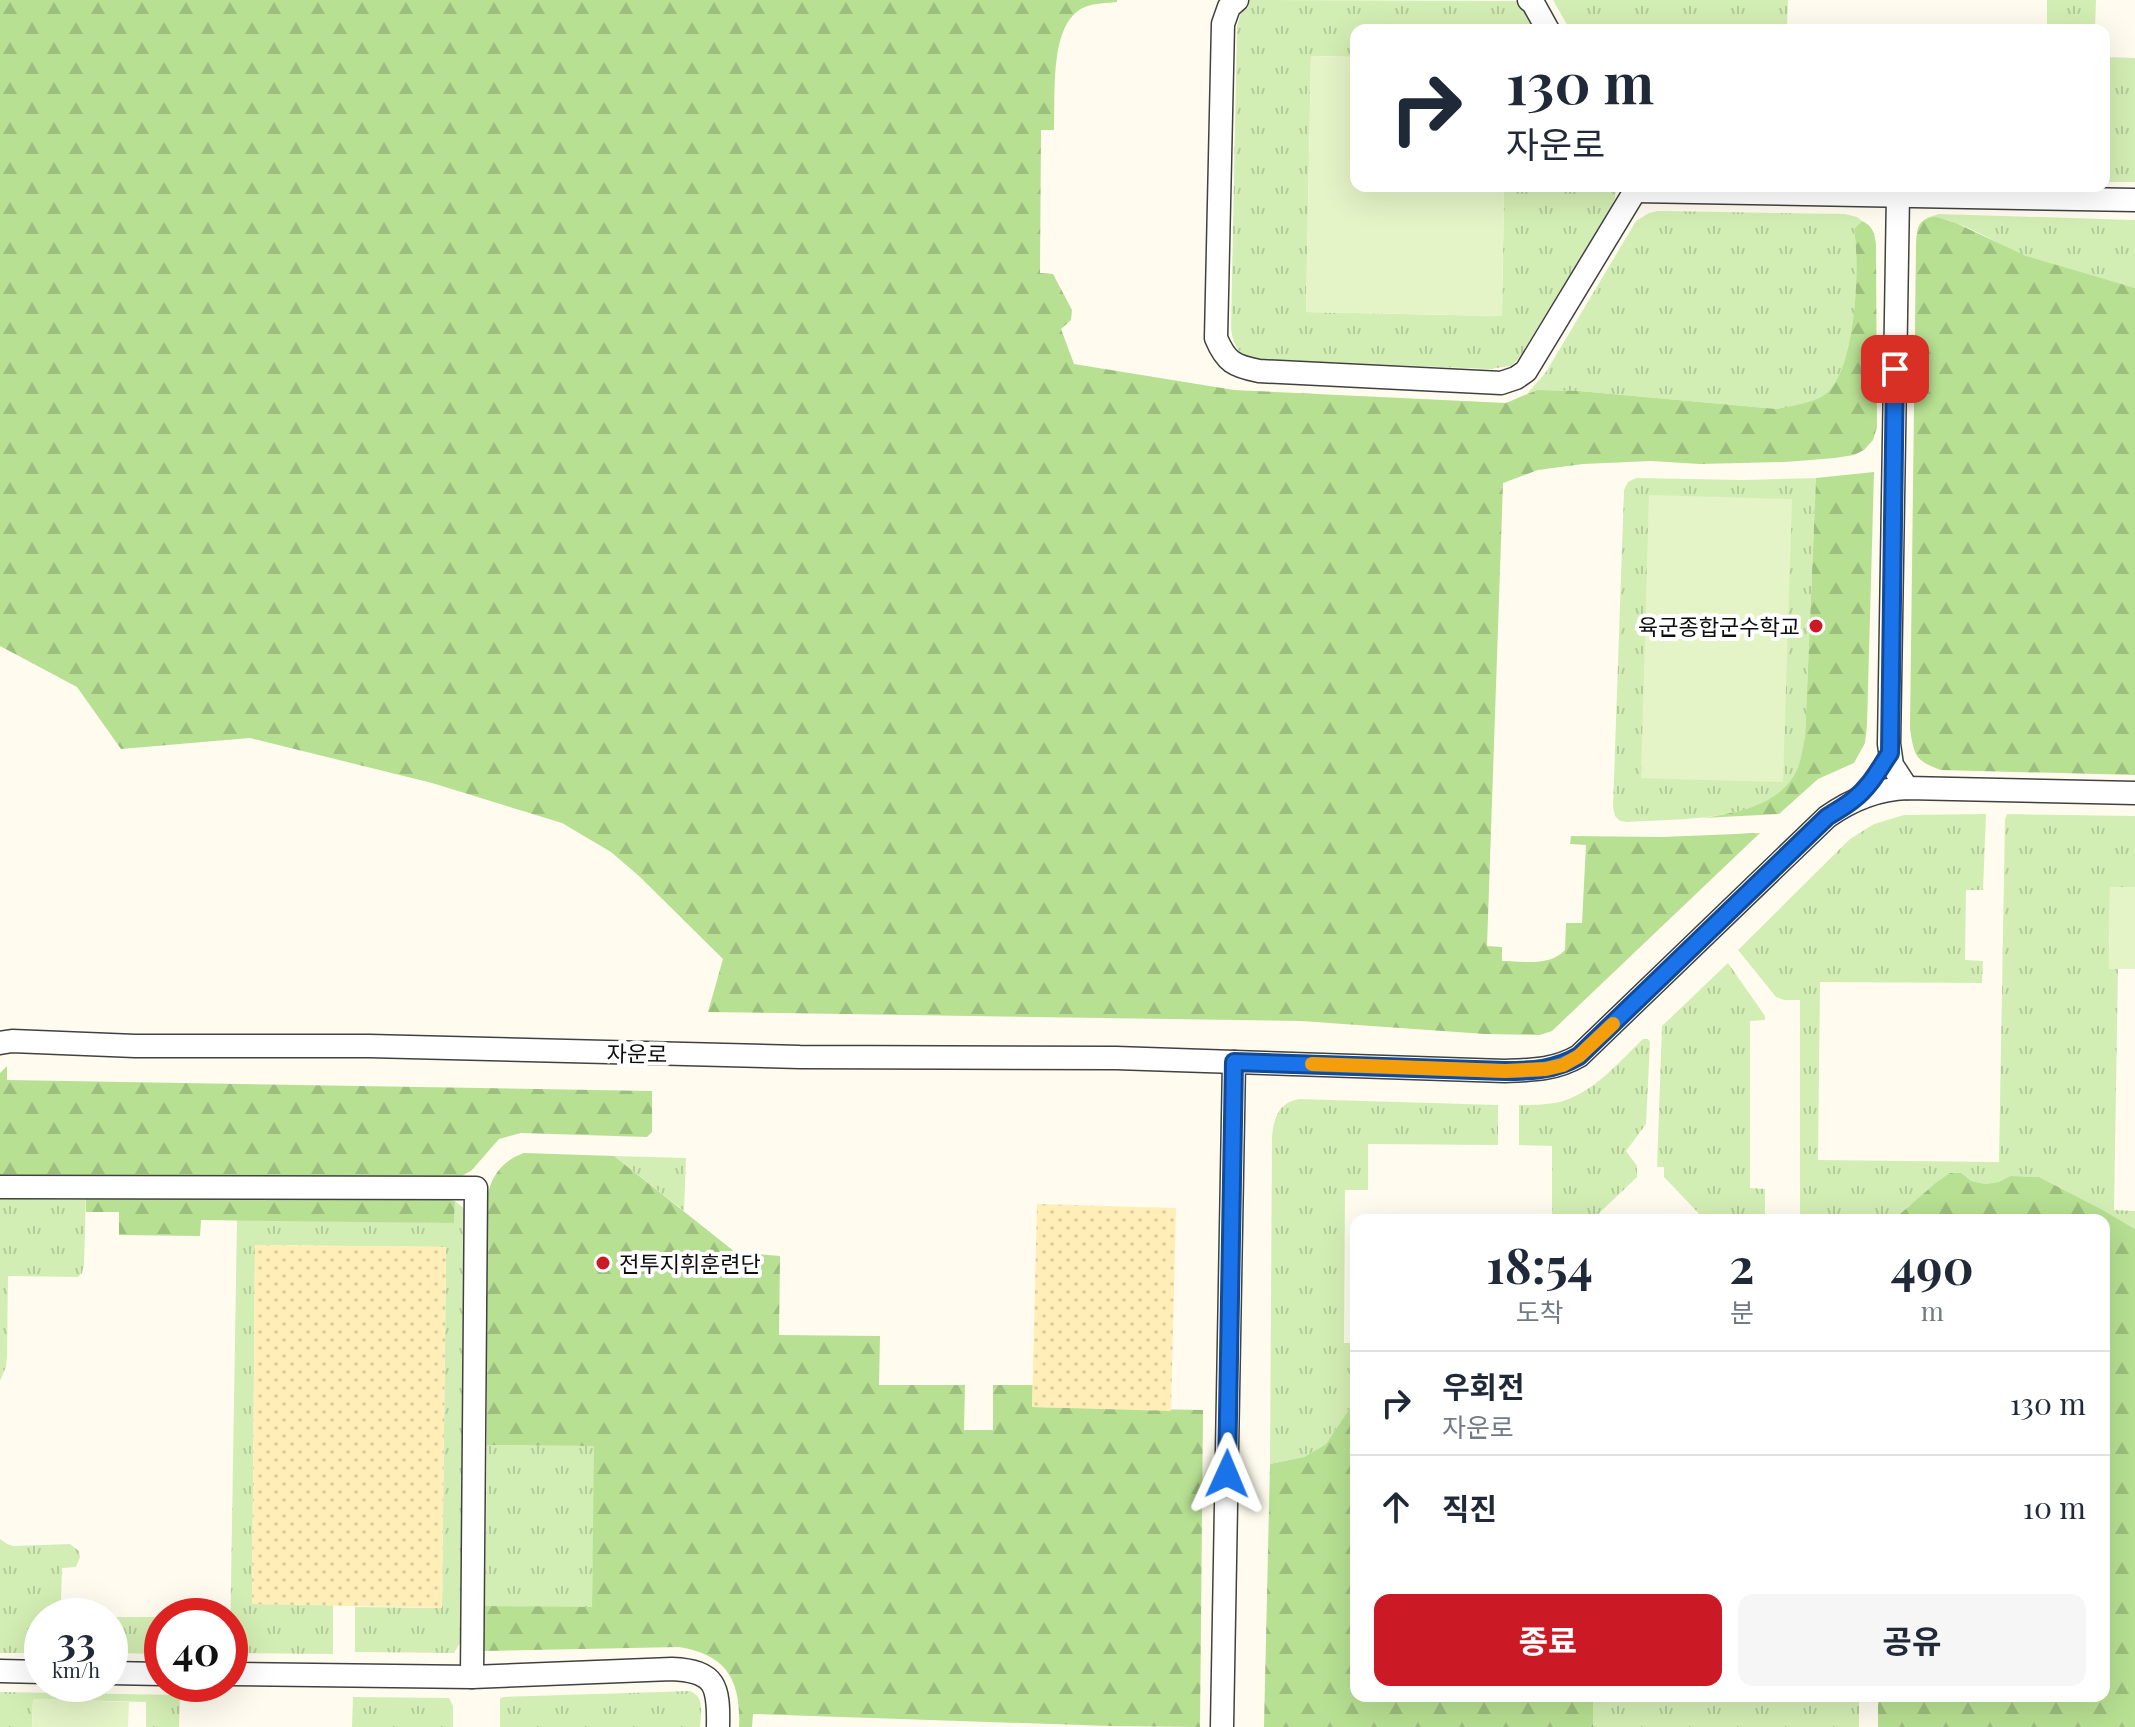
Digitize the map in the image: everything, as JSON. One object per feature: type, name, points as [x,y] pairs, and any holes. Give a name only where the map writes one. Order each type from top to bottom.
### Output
[{"type":"street","points":[[1237,0],[1229,7],[1222,33],[1216,338],[1230,362],[1240,367],[1259,371],[1501,383],[1516,378],[1526,371],[1631,192]]},
{"type":"street","points":[[1529,0],[1545,24]]},
{"type":"street","points":[[1792,192],[2135,200]]},
{"type":"street","points":[[1898,194],[1890,753],[1896,773],[1907,788]]},
{"type":"street","points":[[1852,801],[1890,753]]},
{"type":"street","points":[[1852,801],[1907,788],[2135,793]]},
{"type":"street","name":"자운로","points":[[0,1043],[369,1046],[785,1057],[1040,1057],[1505,1071],[1546,1069],[1563,1065],[1579,1056],[1827,817],[1852,801]]},
{"type":"street","points":[[1222,1727],[1234,1062]]},
{"type":"street","points":[[0,1187],[476,1188],[472,1677]]},
{"type":"street","points":[[248,1674],[472,1677],[692,1670],[705,1675],[715,1689],[719,1708],[718,1727]]},
{"type":"street","points":[[0,1671],[24,1672]]},
{"type":"green space","points":[[0,0],[1117,0],[1085,7],[1073,15],[1059,44],[1054,130],[1041,130],[1040,273],[1053,274],[1072,310],[1071,320],[1061,329],[1074,364],[1234,390],[1506,403],[1537,390],[1777,409],[1804,403],[1829,391],[1845,359],[1856,289],[1854,229],[1862,221],[1873,231],[1876,245],[1877,427],[1873,440],[1864,450],[1835,458],[1785,462],[1583,464],[1538,470],[1503,483],[1487,946],[1502,947],[1502,961],[1544,961],[1565,950],[1566,923],[1582,923],[1586,845],[1570,844],[1571,836],[1662,837],[1760,833],[1552,1031],[1540,1035],[1301,1021],[708,1012],[723,959],[611,852],[562,823],[432,783],[250,738],[121,749],[77,687],[0,646]]},
{"type":"green space","points":[[1250,0],[1519,1],[1535,24],[1350,24],[1350,57],[1311,56],[1306,312],[1502,316],[1504,192],[1616,192],[1611,207],[1519,358],[1511,366],[1489,369],[1252,359],[1237,347],[1231,328],[1237,27],[1240,15]]},
{"type":"green space","points":[[1553,0],[1788,0],[1787,24],[1567,24]]},
{"type":"green space","points":[[2047,0],[2096,0],[2095,24],[2047,24]]},
{"type":"green space","points":[[1311,56],[1350,57],[1350,192],[1504,192],[1502,316],[1306,312]]},
{"type":"green space","points":[[2110,57],[2135,58],[2135,182],[2110,182]]},
{"type":"green space","points":[[1658,211],[1845,214],[1862,221],[1854,229],[1856,289],[1850,337],[1838,378],[1829,391],[1811,401],[1777,409],[1579,391],[1537,390],[1527,394],[1546,372],[1636,221]]},
{"type":"green space","points":[[1939,214],[2135,220],[2135,288],[2026,256],[1951,221],[1926,218]]},
{"type":"green space","points":[[1936,217],[1956,223],[2026,256],[2135,288],[2135,775],[1941,770],[1921,760],[1915,751],[1910,729],[1916,245],[1922,222]]},
{"type":"green space","points":[[1874,472],[1865,743],[1854,763],[1818,779],[1779,814],[1703,818],[1743,810],[1769,799],[1790,782],[1797,770],[1805,738],[1816,478]]},
{"type":"green space","points":[[1636,478],[1816,478],[1805,739],[1798,769],[1786,787],[1769,800],[1747,809],[1723,815],[1672,820],[1628,822],[1620,821],[1615,816],[1624,490],[1628,482]]},
{"type":"green space","points":[[1649,495],[1792,499],[1783,782],[1641,778]]},
{"type":"green space","points":[[1986,814],[1983,890],[1966,890],[1965,960],[1983,961],[1982,983],[1820,982],[1818,1160],[1999,1162],[2005,819],[2007,814],[2135,816],[2135,887],[2110,887],[2109,969],[2118,969],[2114,1210],[2135,1211],[2135,1229],[2039,1177],[2010,1176],[1985,1184],[1970,1181],[1910,1205],[1900,1214],[1800,1214],[1800,1000],[1776,997],[1738,950],[1850,839],[1874,824],[1904,815]]},
{"type":"green space","points":[[2110,887],[2135,887],[2135,969],[2109,969]]},
{"type":"green space","points":[[1728,963],[1765,1016],[1765,1020],[1750,1021],[1750,1188],[1765,1189],[1765,1214],[1699,1214],[1664,1177],[1664,1167],[1657,1167],[1662,1026]]},
{"type":"green space","points":[[1643,1039],[1648,1039],[1646,1124],[1626,1151],[1637,1166],[1637,1177],[1598,1214],[1552,1214],[1552,1146],[1519,1145],[1519,1105],[1563,1101],[1586,1090]]},
{"type":"green space","points":[[7,1066],[7,1080],[652,1091],[652,1132],[647,1137],[521,1133],[499,1139],[472,1170],[449,1179],[0,1178],[0,1073]]},
{"type":"green space","points":[[1292,1101],[1498,1105],[1498,1145],[1368,1144],[1368,1190],[1345,1190],[1344,1343],[1350,1343],[1350,1408],[1326,1444],[1304,1457],[1270,1464],[1272,1137],[1278,1112]]},
{"type":"green space","points":[[524,1153],[614,1156],[735,1252],[780,1256],[779,1335],[880,1336],[879,1385],[965,1385],[964,1430],[993,1430],[993,1385],[1033,1385],[1032,1407],[1203,1410],[1200,1727],[753,1714],[752,1727],[739,1727],[737,1696],[728,1672],[709,1656],[695,1651],[679,1647],[484,1651],[485,1606],[592,1607],[594,1446],[487,1445],[487,1198],[499,1170]]},
{"type":"green space","points":[[614,1156],[686,1158],[684,1211]]},
{"type":"green space","points":[[1950,1173],[1961,1173],[1971,1181],[1985,1184],[2010,1176],[2039,1177],[2110,1214],[1900,1214]]},
{"type":"green space","points":[[0,1192],[86,1192],[82,1273],[78,1277],[8,1276],[7,1357],[0,1381]]},
{"type":"green space","points":[[86,1192],[439,1198],[455,1201],[454,1223],[201,1220],[200,1236],[119,1235],[119,1212],[86,1212]]},
{"type":"green space","points":[[455,1201],[466,1210],[470,1221],[460,1643],[454,1653],[355,1652],[355,1607],[442,1608],[446,1247],[255,1245],[252,1604],[333,1605],[333,1654],[248,1653],[248,1598],[231,1598],[237,1219],[454,1223]]},
{"type":"green space","points":[[2110,1214],[2135,1229],[2135,1727],[1878,1727],[1878,1702],[2110,1702]]},
{"type":"green space","points":[[1350,1408],[1350,1702],[1593,1702],[1593,1727],[1264,1727],[1270,1464],[1304,1457],[1326,1444]]},
{"type":"green space","points":[[487,1445],[595,1446],[592,1608],[485,1606]]},
{"type":"green space","points":[[0,1539],[14,1546],[70,1544],[79,1551],[80,1557],[76,1567],[62,1568],[61,1598],[24,1598],[24,1653],[0,1653]]},
{"type":"green space","points":[[128,1617],[144,1617],[144,1654],[128,1653]]},
{"type":"green space","points":[[690,1691],[700,1701],[700,1727],[500,1727],[500,1699],[503,1697]]},
{"type":"green space","points":[[0,1692],[24,1692],[24,1702],[33,1702],[32,1727],[0,1727]]},
{"type":"green space","points":[[128,1694],[144,1694],[144,1702],[128,1702]]},
{"type":"green space","points":[[353,1697],[449,1698],[453,1706],[453,1727],[352,1727]]},
{"type":"green space","points":[[33,1702],[129,1702],[128,1727],[32,1727]]},
{"type":"green space","points":[[146,1702],[180,1702],[179,1727],[146,1727]]},
{"type":"green space","points":[[1593,1702],[1859,1702],[1859,1727],[1593,1727]]},
{"type":"sand","points":[[1037,1204],[1176,1208],[1171,1411],[1032,1407]]},
{"type":"sand","points":[[255,1245],[446,1247],[442,1608],[252,1604]]},
{"type":"slow traffic","points":[[1312,1064],[1505,1071],[1546,1069],[1563,1065],[1579,1056],[1613,1024]]},
{"type":"place","name":"육군종합군수학교","points":[[1816,626]]},
{"type":"place","name":"전투지휘훈련단","points":[[603,1263]]},
{"type":"route","points":[[1227,1474],[1234,1062],[1505,1071],[1563,1065],[1579,1056],[1827,817],[1862,792],[1890,753],[1895,369]]}]
